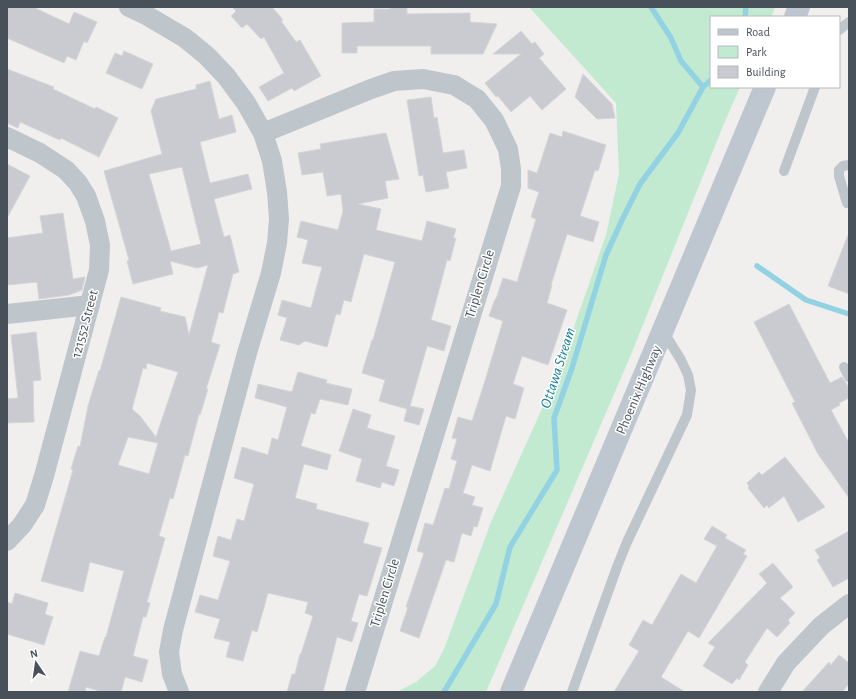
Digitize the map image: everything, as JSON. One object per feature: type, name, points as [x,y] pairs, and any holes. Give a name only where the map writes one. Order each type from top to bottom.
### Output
[{"type":"main road","name":"Phoenix Highway","points":[[512,692],[765,88]]},
{"type":"street","points":[[130,7],[185,38],[207,56],[226,76],[246,103],[263,132],[272,161],[277,192],[279,220],[277,243],[271,274],[247,353],[173,630],[170,652],[172,674],[179,692]]},
{"type":"street","name":"Triplen Circle","points":[[263,132],[370,89],[394,81],[423,78],[454,85],[477,99],[494,120],[508,149],[511,170],[511,186],[355,692]]},
{"type":"street","name":"121552 Street","points":[[7,137],[40,153],[66,170],[78,183],[86,196],[95,221],[100,245],[99,270],[35,505],[22,525],[7,542]]},
{"type":"street","points":[[7,314],[90,304]]},
{"type":"street","points":[[768,692],[786,663],[821,626],[849,604]]},
{"type":"lane","points":[[840,29],[849,22]]},
{"type":"lane","points":[[784,171],[815,88]]},
{"type":"lane","points":[[847,203],[839,176],[839,170],[843,166],[849,165]]},
{"type":"lane","points":[[572,692],[622,554],[687,415],[691,390],[688,375],[663,330]]},
{"type":"lane","points":[[844,367],[849,377]]},
{"type":"green space","points":[[529,7],[775,7],[771,16],[710,16],[710,88],[740,88],[630,357],[486,692],[397,692],[416,682],[435,666],[444,649],[491,522],[558,373],[606,235],[619,174],[616,103]]},
{"type":"building","points":[[7,7],[33,7],[69,24],[74,12],[97,22],[87,43],[84,41],[76,60],[67,56],[64,63],[7,38]]},
{"type":"building","points":[[232,7],[272,7],[283,20],[281,21],[296,42],[300,40],[321,76],[294,91],[292,88],[268,101],[259,87],[284,73],[264,37],[261,39],[247,24],[242,28],[231,16],[236,11]]},
{"type":"building","points":[[390,7],[407,7],[407,14],[470,13],[470,22],[497,24],[483,54],[431,54],[431,46],[357,46],[357,53],[342,53],[342,23],[374,22],[374,9],[390,9]]},
{"type":"building","points":[[521,31],[532,44],[535,42],[544,54],[539,58],[566,89],[542,110],[530,96],[511,112],[485,83],[521,54],[493,54]]},
{"type":"building","points":[[124,51],[153,64],[142,89],[106,73],[115,53],[122,56]]},
{"type":"building","points":[[7,69],[54,87],[53,89],[118,118],[99,157],[61,138],[60,140],[20,122],[18,128],[7,123]]},
{"type":"building","points":[[583,74],[612,104],[615,118],[597,119],[575,97]]},
{"type":"building","points":[[210,81],[219,119],[232,115],[236,132],[200,142],[210,183],[248,174],[252,189],[214,199],[224,237],[230,235],[239,272],[233,274],[223,313],[219,312],[211,342],[220,345],[206,389],[208,389],[200,415],[199,414],[188,456],[185,455],[173,499],[170,498],[159,536],[165,538],[147,602],[150,603],[146,617],[143,617],[133,656],[148,660],[142,682],[125,677],[121,692],[103,692],[86,687],[85,692],[68,692],[80,651],[99,656],[106,637],[124,571],[90,562],[83,592],[41,581],[73,470],[71,469],[78,446],[80,447],[88,406],[99,370],[100,371],[121,297],[161,308],[160,311],[185,317],[189,335],[208,265],[197,268],[170,261],[173,274],[133,284],[127,261],[129,260],[104,171],[162,154],[151,111],[156,99],[196,89],[196,85]],"holes":[[[182,167],[201,244],[171,251],[149,174]],[[147,363],[178,372],[156,437],[140,416],[132,409],[143,368],[146,369]],[[128,437],[158,443],[149,474],[118,465]]]},
{"type":"building","points":[[431,97],[434,118],[437,117],[443,153],[464,150],[467,168],[446,172],[449,188],[426,192],[423,175],[419,176],[407,100]]},
{"type":"building","points":[[563,131],[606,145],[598,171],[595,170],[580,216],[599,222],[593,242],[567,234],[547,303],[567,310],[548,365],[522,356],[513,384],[524,388],[515,419],[506,416],[490,471],[472,465],[463,493],[475,497],[472,505],[483,508],[477,527],[474,526],[471,536],[462,533],[454,562],[446,560],[419,638],[400,631],[408,607],[406,607],[424,553],[417,551],[425,523],[433,525],[445,488],[449,489],[457,461],[451,459],[457,439],[452,438],[458,417],[472,421],[484,384],[503,321],[489,316],[495,299],[503,278],[517,282],[536,219],[531,217],[539,192],[528,188],[528,170],[537,173],[550,133],[562,137]]},
{"type":"building","points":[[386,133],[399,179],[385,181],[388,198],[358,204],[381,209],[376,230],[422,241],[427,221],[456,229],[453,238],[456,238],[450,261],[447,260],[431,320],[451,326],[444,351],[427,346],[410,406],[424,409],[419,425],[404,421],[407,409],[379,401],[385,380],[362,373],[395,262],[364,254],[351,302],[344,300],[340,315],[336,314],[327,347],[305,341],[299,345],[280,340],[287,318],[278,315],[282,300],[311,308],[322,267],[302,263],[308,240],[297,237],[301,221],[338,230],[343,211],[341,194],[327,196],[323,172],[302,175],[298,153],[321,149],[320,144]]},
{"type":"building","points":[[7,164],[30,176],[7,218]]},
{"type":"building","points":[[63,213],[73,279],[85,277],[82,290],[69,295],[39,299],[37,282],[7,285],[7,238],[43,233],[40,216]]},
{"type":"building","points":[[849,235],[849,294],[828,286]]},
{"type":"building","points":[[789,304],[830,383],[842,377],[849,388],[849,398],[839,403],[840,405],[831,410],[849,443],[849,498],[818,454],[792,403],[795,402],[754,322]]},
{"type":"building","points":[[36,332],[41,380],[33,381],[34,422],[7,423],[7,399],[18,398],[11,335]]},
{"type":"building","points":[[298,372],[327,380],[326,383],[352,389],[348,405],[320,399],[315,414],[311,413],[301,446],[331,455],[327,470],[304,464],[295,498],[317,504],[316,509],[369,523],[363,543],[382,548],[367,596],[359,594],[351,621],[358,623],[352,642],[337,637],[323,692],[287,692],[292,674],[295,674],[313,616],[305,613],[308,602],[268,593],[257,632],[252,630],[243,661],[226,657],[230,642],[214,638],[220,619],[195,612],[200,595],[218,600],[230,561],[213,556],[218,536],[231,540],[237,519],[244,521],[254,484],[234,478],[242,447],[268,455],[272,438],[278,440],[287,407],[255,398],[258,384],[292,392]]},
{"type":"building","points":[[353,409],[371,415],[367,428],[395,436],[386,466],[399,470],[394,486],[382,482],[380,488],[356,481],[362,459],[339,451]]},
{"type":"building","points":[[785,457],[825,507],[798,522],[784,496],[769,508],[767,505],[764,508],[748,488],[749,486],[747,483],[759,472],[762,475]]},
{"type":"building","points":[[712,526],[727,535],[725,538],[746,550],[743,554],[747,556],[699,638],[688,631],[661,677],[685,692],[614,692],[639,651],[629,645],[643,620],[652,625],[681,574],[696,583],[717,546],[704,539]]},
{"type":"building","points":[[849,531],[849,578],[833,587],[817,560],[820,558],[815,550]]},
{"type":"building","points":[[773,563],[793,587],[780,598],[795,613],[788,620],[790,623],[777,637],[767,628],[745,662],[748,665],[739,680],[737,678],[732,684],[703,666],[715,647],[708,643],[767,583],[759,574]]},
{"type":"building","points":[[15,593],[48,603],[45,614],[53,617],[44,645],[7,634],[7,602],[12,604]]},
{"type":"building","points":[[839,655],[849,663],[849,684],[842,692],[802,692],[829,662],[831,665]]},
{"type":"waterway","points":[[651,7],[671,38],[681,61],[703,87]]},
{"type":"waterway","name":"Ottawa Stream","points":[[745,16],[746,7]]},
{"type":"waterway","name":"Ottawa Stream","points":[[444,692],[496,604],[510,547],[557,470],[554,418],[572,368],[606,255],[640,184],[678,133],[703,87],[710,81]]},
{"type":"waterway","points":[[757,266],[806,300],[849,314]]}]
